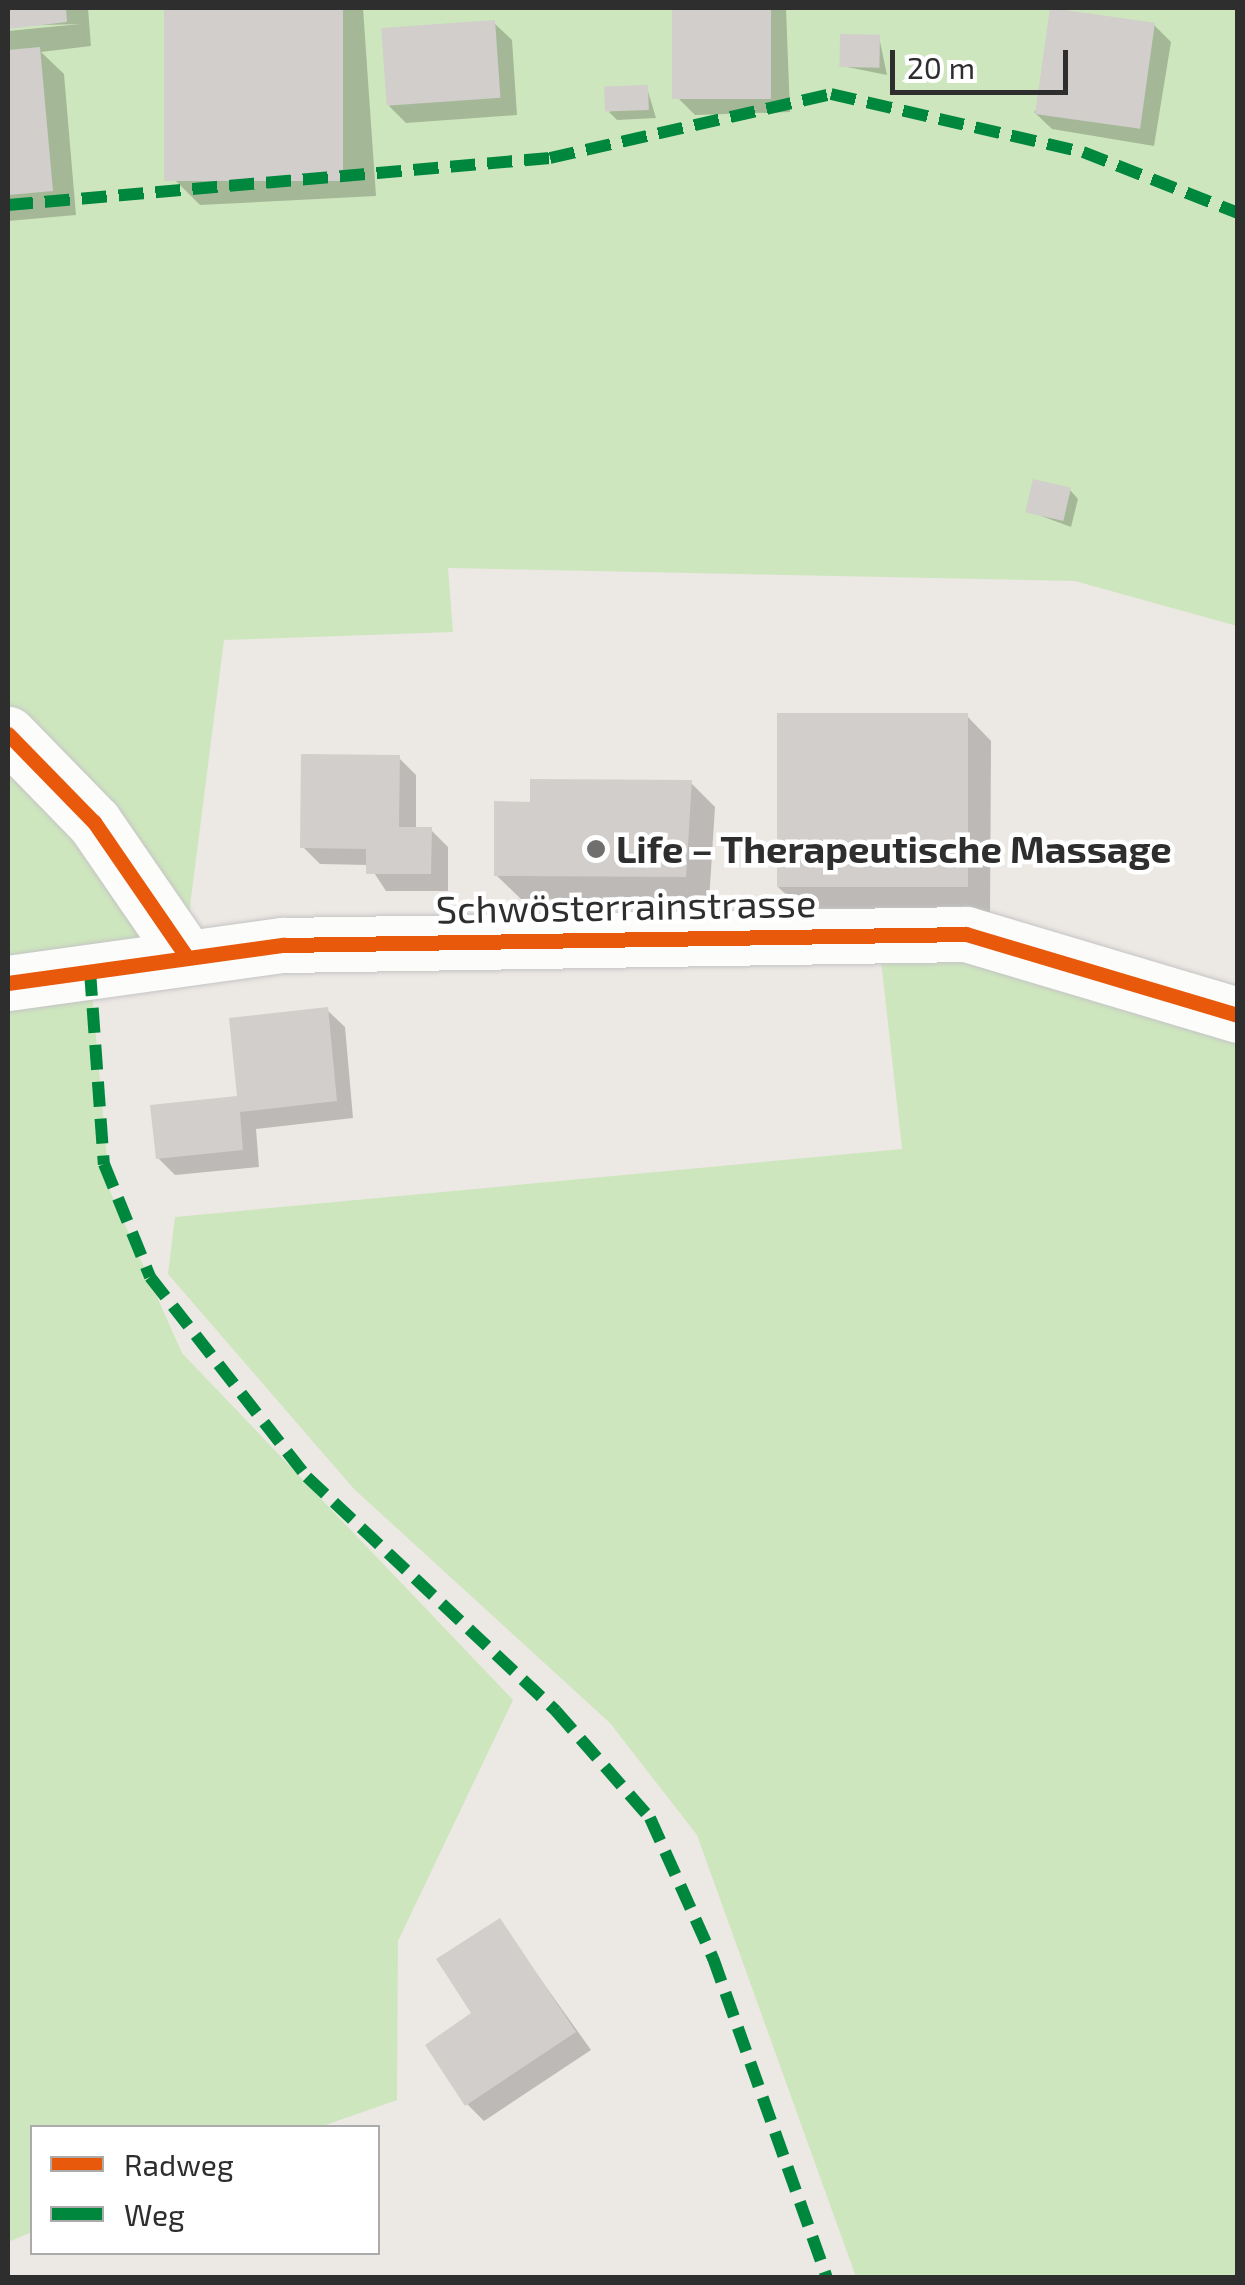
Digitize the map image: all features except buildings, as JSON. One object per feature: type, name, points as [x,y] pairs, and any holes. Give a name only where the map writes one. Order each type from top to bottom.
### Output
[{"type":"street","points":[[8,734],[94,822],[184,953]]},
{"type":"street","name":"Schwösterrainstrasse","points":[[8,983],[184,953],[966,934],[1238,1015]]},
{"type":"green space","points":[[8,8],[1238,8],[1237,626],[1075,581],[448,568],[453,632],[224,640],[184,953],[90,971],[110,1191],[182,1353],[513,1700],[398,1941],[397,2100],[326,2125],[30,2125],[30,2233],[8,2242]]},
{"type":"green space","points":[[878,933],[1237,1015],[1237,2277],[856,2277],[697,1835],[610,1723],[354,1489],[168,1274],[175,1217],[902,1149]]},
{"type":"marked path","points":[[8,205],[550,158],[831,94],[1083,152],[1238,213]]},
{"type":"marked path","points":[[90,971],[104,1164],[150,1277],[307,1477],[556,1711],[650,1818],[713,1958],[827,2278]]},
{"type":"cycle path","points":[[8,734],[94,822],[184,953]]},
{"type":"cycle path","points":[[8,983],[283,945],[966,934],[1238,1015]]},
{"type":"place","name":"Life – Therapeutische Massage","points":[[596,849]]}]
